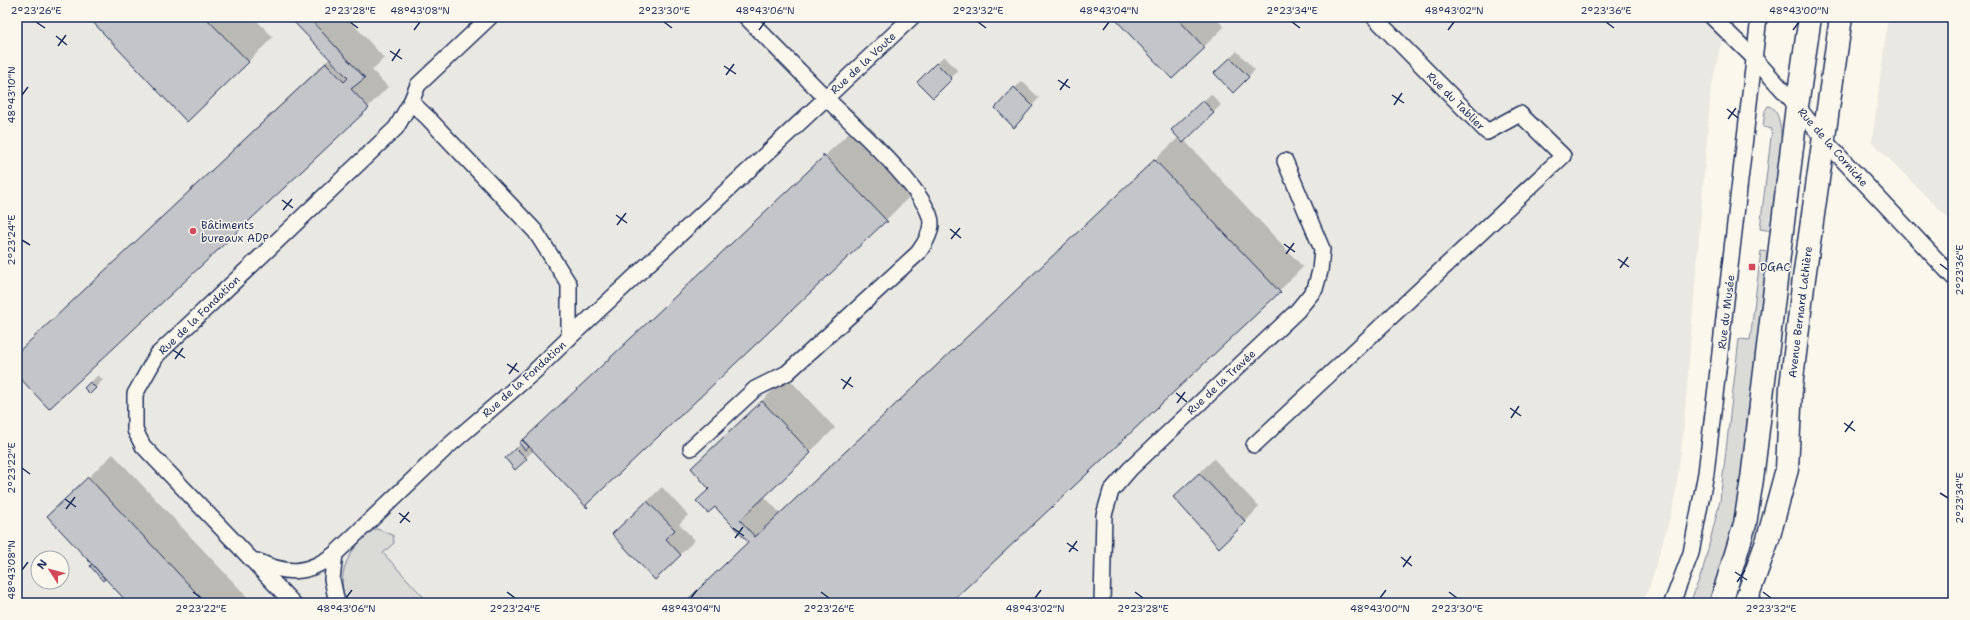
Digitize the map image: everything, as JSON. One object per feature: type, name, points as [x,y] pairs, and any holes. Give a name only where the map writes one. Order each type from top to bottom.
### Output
[{"type":"main road","points":[[1721,603],[1745,524],[1752,479],[1797,106],[1810,17]]},
{"type":"main road","name":"Avenue Bernard Lathière","points":[[1745,603],[1768,539],[1787,469],[1791,387],[1810,228],[1841,17]]},
{"type":"lane","name":"Rue de la Fondation","points":[[293,603],[143,446],[135,430],[135,394],[157,355],[396,128],[411,102],[418,85],[490,17]]},
{"type":"lane","name":"Rue de la Voute","points":[[746,17],[826,98],[912,17]]},
{"type":"lane","name":"Rue du Tablier","points":[[1254,445],[1563,156],[1520,114],[1487,132],[1374,17]]},
{"type":"lane","name":"Rue de la Corniche","points":[[1712,17],[1753,57],[1797,106],[1824,140],[1953,277]]},
{"type":"lane","name":"Rue du Musée","points":[[1672,603],[1691,553],[1706,473],[1728,290],[1753,57],[1759,17]]},
{"type":"lane","points":[[569,338],[826,98],[914,187],[926,206],[931,223],[926,242],[918,253],[787,373],[755,388],[691,448]]},
{"type":"lane","name":"Rue de la Fondation","points":[[252,560],[272,568],[293,572],[308,570],[335,554],[446,448],[535,371],[569,338],[568,284],[535,231],[411,102]]},
{"type":"lane","name":"Rue de la Travée","points":[[1102,603],[1104,515],[1111,491],[1130,469],[1297,311],[1315,289],[1320,271],[1322,249],[1285,161]]},
{"type":"lane","points":[[335,554],[332,579],[336,603]]},
{"type":"shaded area","points":[[17,17],[1727,17],[1711,89],[1683,435],[1674,504],[1648,591],[1642,603],[17,603]]},
{"type":"shaded area","points":[[1888,17],[1953,17],[1953,223],[1872,142]]},
{"type":"shaded area","points":[[1768,106],[1776,112],[1780,125],[1782,142],[1779,184],[1773,231],[1760,229],[1772,129],[1763,127],[1765,111]]},
{"type":"shaded area","points":[[1761,251],[1770,252],[1741,496],[1735,525],[1711,603],[1690,603],[1703,569],[1720,501],[1739,339],[1750,340]]},
{"type":"shaded area","points":[[377,529],[393,535],[394,543],[383,553],[429,603],[347,603],[344,595],[342,579],[346,563],[354,549],[363,538],[370,532]]},
{"type":"building","points":[[88,17],[205,17],[249,62],[187,122]]},
{"type":"building","name":"Bâtiments bureaux ADP","points":[[289,17],[308,17],[365,78],[351,89],[369,108],[49,409],[17,375],[17,353],[326,63],[344,82],[348,78]]},
{"type":"building","points":[[1113,17],[1176,17],[1205,48],[1172,79]]},
{"type":"building","points":[[1230,58],[1249,77],[1233,93],[1214,73]]},
{"type":"building","points":[[936,63],[952,79],[933,98],[917,82]]},
{"type":"building","points":[[1014,87],[1033,106],[1014,128],[995,108]]},
{"type":"building","points":[[1203,100],[1214,113],[1183,143],[1171,130]]},
{"type":"building","points":[[823,154],[888,222],[885,222],[586,505],[588,507],[587,508],[522,439],[524,439],[823,157]]},
{"type":"building","points":[[1154,159],[1281,293],[1280,294],[1279,293],[950,603],[684,603],[748,542],[715,507],[708,513],[696,501],[709,489],[691,468],[762,401],[811,453],[740,520],[755,537],[1154,160]]},
{"type":"building","points":[[90,382],[96,388],[90,394],[84,388]]},
{"type":"building","points":[[522,440],[529,447],[525,450],[519,443]]},
{"type":"building","points":[[516,448],[527,459],[515,470],[505,458]]},
{"type":"building","points":[[1199,473],[1246,522],[1219,548],[1173,497]]},
{"type":"building","points":[[88,477],[206,603],[128,603],[47,516]]},
{"type":"building","points":[[647,501],[675,530],[666,539],[681,555],[655,580],[612,534]]},
{"type":"building","points":[[92,564],[105,579],[103,581],[90,566]]},
{"type":"place","name":"Bâtiments bureaux ADP","points":[[193,231]]},
{"type":"place","name":"DGAC","points":[[1752,267]]}]
